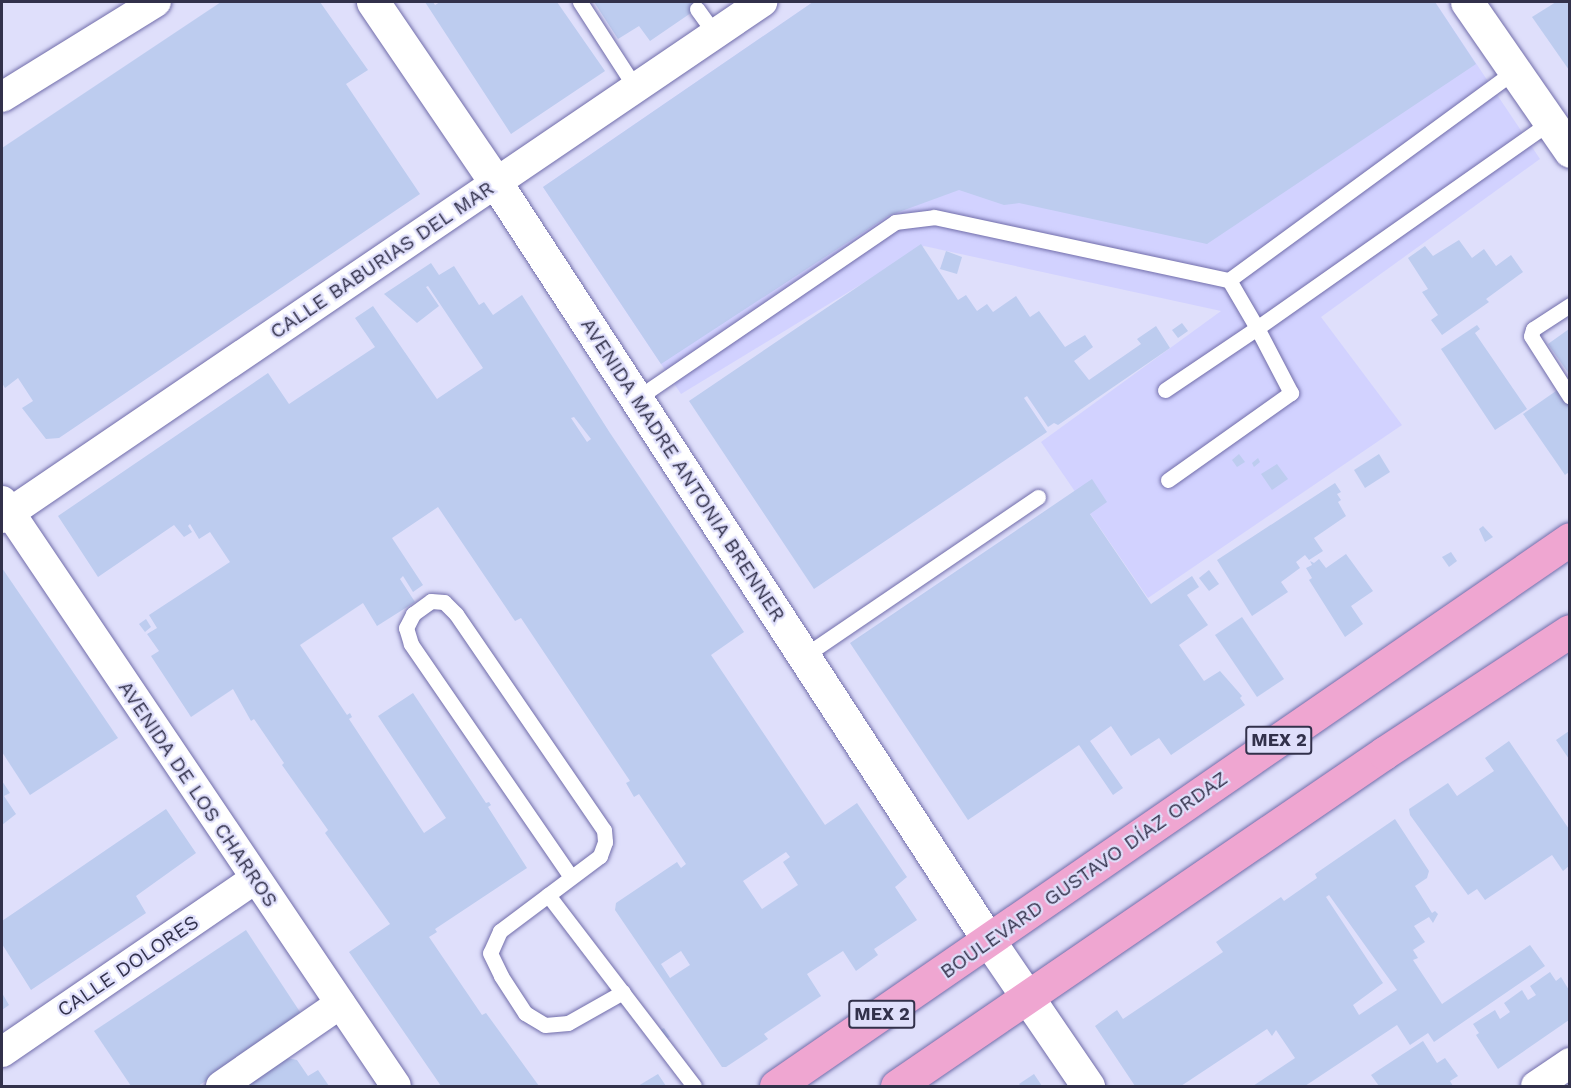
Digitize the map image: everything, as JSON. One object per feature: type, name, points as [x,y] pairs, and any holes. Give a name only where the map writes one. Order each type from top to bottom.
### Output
[{"type":"main road","name":"BOULEVARD GUSTAVO DÍAZ ORDAZ","points":[[776,1086],[1569,540]]},
{"type":"main road","points":[[897,1086],[1029,998],[1384,753],[1569,631]]},
{"type":"street","points":[[2,97],[156,2]]},
{"type":"street","name":"AVENIDA MADRE ANTONIA BRENNER","points":[[373,2],[496,183],[989,941],[1088,1086]]},
{"type":"street","name":"CALLE BABURIAS DEL MAR","points":[[4,510],[496,183],[762,2]]},
{"type":"street","points":[[1467,2],[1569,151]]},
{"type":"street","name":"AVENIDA DE LOS CHARROS","points":[[4,510],[396,1086]]},
{"type":"street","name":"CALLE DOLORES","points":[[2,1052],[255,879]]},
{"type":"street","points":[[221,1086],[340,1004]]},
{"type":"street","points":[[1536,1086],[1569,1063]]},
{"type":"lane","points":[[580,2],[635,87]]},
{"type":"lane","points":[[697,9],[715,34]]},
{"type":"lane","points":[[1229,280],[1515,71]]},
{"type":"lane","points":[[1165,390],[1550,122]]},
{"type":"lane","points":[[636,399],[895,222],[934,217],[1229,280],[1291,393],[1168,480]]},
{"type":"lane","points":[[1569,305],[1533,329],[1531,336],[1569,397]]},
{"type":"lane","points":[[804,656],[1038,497]]},
{"type":"lane","points":[[571,877],[411,644],[406,628],[413,614],[430,601],[444,602],[456,614],[604,830],[605,842],[600,856],[500,931],[490,953],[525,1013],[545,1025],[568,1023],[623,992]]},
{"type":"lane","points":[[548,895],[694,1086]]},
{"type":"shaded area","points":[[813,2],[1435,2],[1540,159],[1321,317],[1402,425],[1148,598],[1041,442],[1221,311],[924,246],[681,394],[543,187]]},
{"type":"building","points":[[221,2],[320,2],[368,70],[346,84],[420,194],[59,438],[46,439],[22,408],[33,401],[18,378],[5,388],[2,383],[2,148]]},
{"type":"building","points":[[425,2],[433,2],[435,5],[440,2],[557,2],[605,71],[511,134]]},
{"type":"building","points":[[594,2],[703,2],[704,4],[650,41],[639,26],[618,39]]},
{"type":"building","points":[[813,2],[1435,2],[1476,64],[1207,244],[1019,203],[1004,205],[959,190],[888,216],[661,364],[543,187]]},
{"type":"building","points":[[1556,2],[1569,2],[1569,70],[1532,17]]},
{"type":"building","points":[[1459,240],[1472,258],[1484,249],[1496,266],[1511,255],[1523,272],[1486,299],[1489,302],[1442,335],[1431,320],[1438,315],[1422,292],[1428,289],[1408,258],[1425,246],[1433,256]]},
{"type":"building","points":[[921,244],[958,300],[966,295],[977,311],[987,304],[993,312],[1016,296],[1030,317],[1039,311],[1065,347],[1085,335],[1093,347],[1074,361],[1089,380],[1141,344],[1137,339],[1156,326],[1170,348],[1058,425],[1054,423],[1048,427],[1027,396],[1024,398],[1047,432],[814,589],[689,401]]},
{"type":"building","points":[[946,251],[962,257],[957,274],[940,269]]},
{"type":"building","points":[[431,263],[439,275],[454,266],[479,305],[484,302],[493,315],[522,295],[610,433],[744,632],[711,655],[825,825],[857,803],[907,877],[895,887],[917,920],[874,949],[878,955],[856,971],[843,951],[807,974],[821,996],[764,1034],[768,1039],[726,1067],[722,1067],[615,910],[616,903],[677,862],[681,868],[686,864],[639,794],[634,797],[626,783],[630,781],[521,618],[515,621],[438,507],[392,538],[423,585],[413,592],[403,576],[400,579],[415,602],[377,626],[363,603],[300,645],[347,715],[350,713],[352,717],[349,719],[424,833],[446,818],[378,716],[413,693],[486,803],[489,802],[491,805],[488,807],[527,868],[435,929],[437,932],[429,937],[482,1015],[486,1013],[539,1086],[441,1086],[349,952],[390,924],[325,833],[328,830],[282,765],[284,763],[254,719],[251,721],[233,689],[191,717],[151,656],[159,651],[147,634],[157,628],[149,615],[230,562],[210,532],[199,539],[190,524],[188,526],[192,532],[184,537],[174,525],[98,577],[58,516],[268,373],[289,404],[375,347],[355,318],[373,306],[437,399],[483,368],[428,286],[426,287],[439,306],[417,323],[384,294]],"holes":[[[574,417],[591,439],[587,442],[571,418]],[[786,852],[790,857],[783,862],[798,885],[762,909],[743,881]],[[681,951],[690,965],[670,978],[661,964]]]},
{"type":"building","points":[[1182,323],[1188,331],[1178,338],[1172,330]]},
{"type":"building","points":[[1477,325],[1480,329],[1475,333],[1527,409],[1495,430],[1441,349]]},
{"type":"building","points":[[1569,329],[1569,374],[1548,344]]},
{"type":"building","points":[[1569,382],[1569,472],[1565,475],[1523,414]]},
{"type":"building","points":[[1239,454],[1245,462],[1237,467],[1232,460]]},
{"type":"building","points":[[1379,454],[1390,472],[1365,488],[1354,470]]},
{"type":"building","points":[[1258,458],[1260,462],[1254,467],[1252,463]]},
{"type":"building","points":[[1277,464],[1288,479],[1272,490],[1261,474]]},
{"type":"building","points":[[1092,479],[1107,502],[1090,514],[1151,604],[1192,576],[1199,587],[1187,595],[1208,625],[1179,645],[1204,681],[1220,671],[1242,696],[1240,698],[1245,705],[1171,755],[1159,738],[1131,756],[1111,726],[1090,741],[1123,788],[1113,795],[1079,745],[968,820],[850,643]]},
{"type":"building","points":[[1335,483],[1341,492],[1337,494],[1341,500],[1338,502],[1346,516],[1314,538],[1323,551],[1309,560],[1305,555],[1296,562],[1300,568],[1281,582],[1288,592],[1252,616],[1217,560]]},
{"type":"building","points":[[1483,526],[1493,537],[1485,542],[1479,529]]},
{"type":"building","points":[[1451,552],[1457,561],[1449,567],[1442,557]]},
{"type":"building","points":[[1346,554],[1373,591],[1351,606],[1363,624],[1345,637],[1309,580],[1312,578],[1306,568],[1312,565],[1310,561],[1314,563],[1319,559],[1326,568]]},
{"type":"building","points":[[2,568],[118,738],[30,795],[2,752]]},
{"type":"building","points":[[1209,570],[1219,584],[1209,591],[1199,578]]},
{"type":"building","points":[[1242,617],[1284,679],[1257,697],[1215,635]]},
{"type":"building","points":[[146,619],[151,627],[145,632],[139,624]]},
{"type":"building","points":[[1569,731],[1569,759],[1556,740]]},
{"type":"building","points":[[1509,741],[1569,829],[1569,866],[1563,871],[1552,855],[1485,900],[1477,889],[1468,895],[1410,815],[1409,809],[1448,783],[1457,796],[1494,771],[1485,758]]},
{"type":"building","points":[[2,781],[10,793],[4,796],[16,814],[2,825]]},
{"type":"building","points":[[166,809],[196,853],[136,896],[146,913],[31,990],[2,944],[2,921]]},
{"type":"building","points":[[1395,819],[1429,871],[1427,878],[1415,886],[1432,913],[1435,911],[1438,914],[1433,923],[1429,917],[1414,926],[1425,942],[1413,950],[1418,958],[1413,960],[1442,1004],[1530,945],[1545,966],[1434,1042],[1428,1033],[1410,1045],[1397,1025],[1305,1086],[1253,1086],[1295,1058],[1276,1030],[1272,1036],[1267,1029],[1181,1086],[1135,1086],[1095,1026],[1117,1010],[1123,1019],[1223,952],[1216,942],[1281,897],[1284,901],[1317,878],[1315,874]],"holes":[[[1329,895],[1397,990],[1359,1015],[1353,1005],[1383,983],[1326,897]]]},
{"type":"building","points":[[246,930],[304,1018],[198,1086],[131,1086],[94,1031]]},
{"type":"building","points":[[1550,972],[1556,981],[1561,977],[1569,990],[1569,1020],[1498,1069],[1476,1035],[1479,1033],[1473,1024],[1495,1010],[1500,1019],[1510,1012],[1504,1003],[1522,990],[1528,1000],[1536,995],[1530,986]]},
{"type":"building","points":[[2,993],[9,1005],[2,1010]]},
{"type":"building","points":[[664,1028],[670,1037],[662,1041],[657,1032]]},
{"type":"building","points":[[1423,1041],[1437,1063],[1445,1058],[1458,1076],[1450,1081],[1453,1086],[1379,1086],[1371,1075]]},
{"type":"building","points":[[282,1057],[297,1060],[308,1076],[318,1070],[329,1086],[237,1086]]},
{"type":"building","points":[[658,1074],[666,1086],[638,1086]]},
{"type":"building","points":[[1034,1074],[1042,1086],[1021,1086],[1019,1084]]}]
